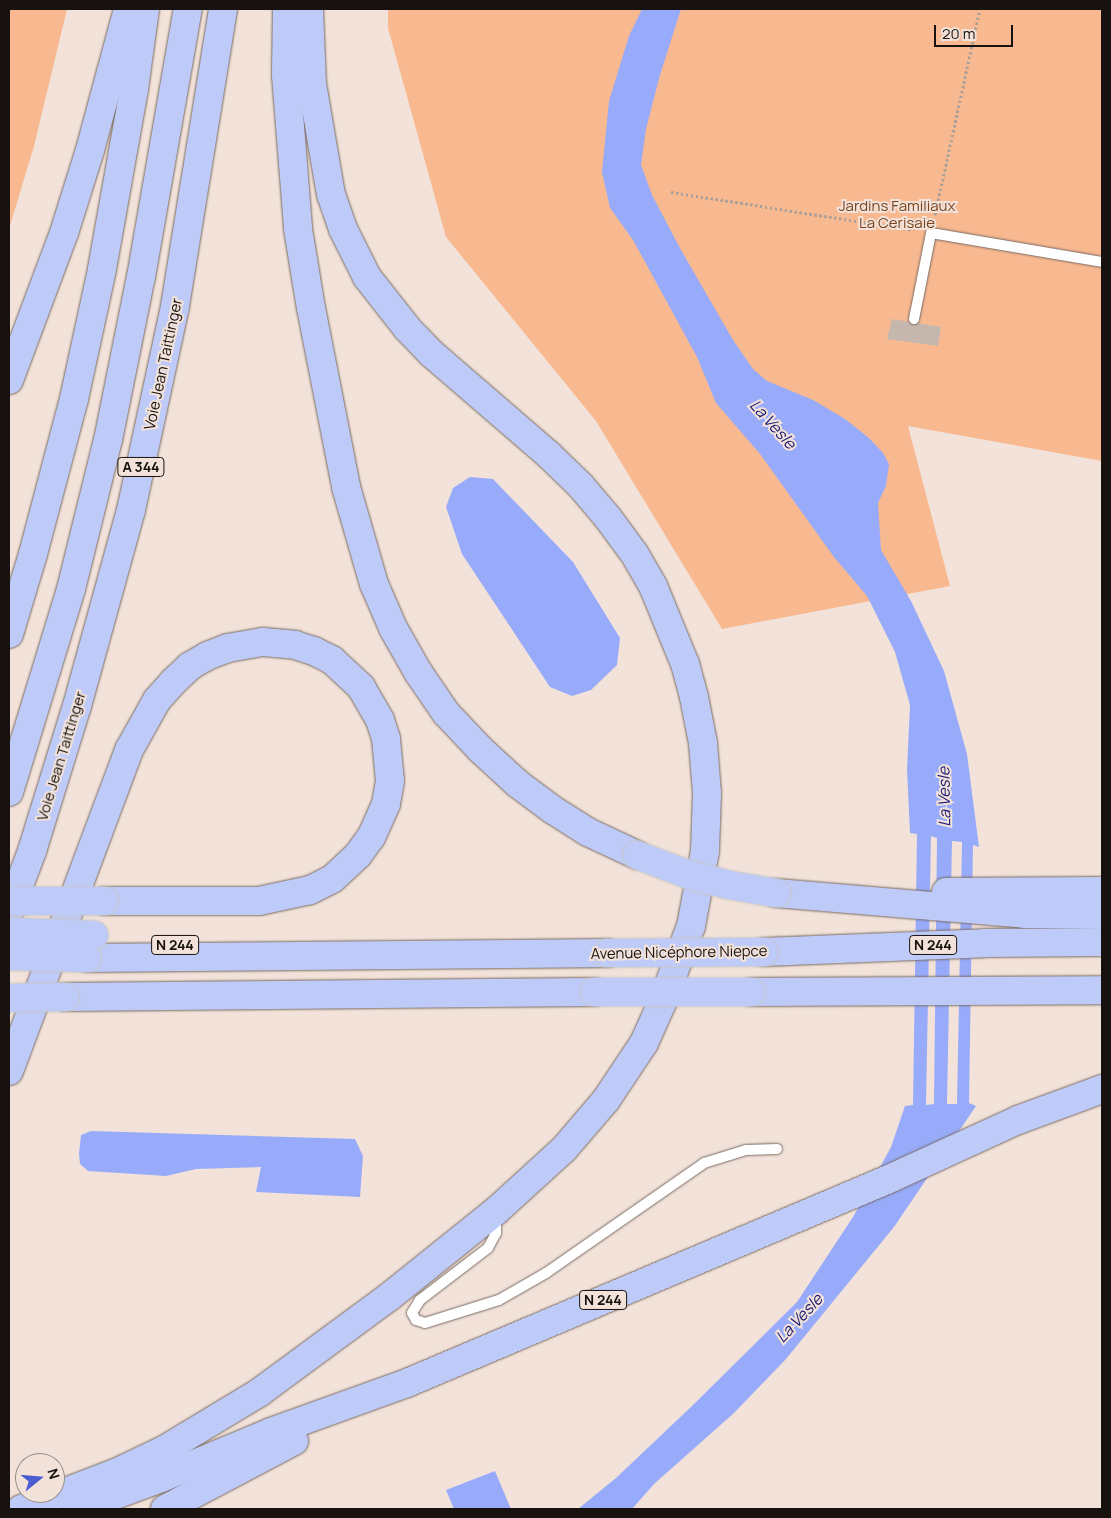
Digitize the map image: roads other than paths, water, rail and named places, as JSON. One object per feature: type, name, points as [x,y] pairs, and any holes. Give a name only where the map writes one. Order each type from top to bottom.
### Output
[{"type":"highway","points":[[9,380],[64,233],[90,150],[128,9]]},
{"type":"highway","points":[[9,634],[33,554],[80,371],[102,269],[134,89],[145,9]]},
{"type":"highway","name":"A 344","points":[[9,792],[71,589],[108,440],[141,276],[188,9]]},
{"type":"highway","name":"Voie Jean Taittinger","points":[[9,912],[32,851],[77,706],[131,510],[175,306],[224,9]]},
{"type":"highway","points":[[287,9],[286,75],[298,229],[311,308],[346,487],[374,584],[394,628],[418,672],[446,713],[481,750],[518,784],[553,810],[588,832],[637,856],[687,874],[728,885],[776,893],[1025,914],[1102,914]]},
{"type":"highway","points":[[21,1509],[118,1472],[164,1450],[260,1392],[389,1298],[496,1211],[564,1148],[606,1100],[644,1043],[662,1003],[690,926],[705,851],[707,793],[703,743],[685,664],[653,586],[633,552],[608,518],[562,468],[432,354],[407,328],[354,254],[331,195],[322,156],[312,84],[309,9]]},
{"type":"highway","points":[[9,901],[104,901],[259,901],[310,890],[332,879],[358,855],[371,837],[386,804],[390,781],[390,761],[383,729],[372,704],[361,687],[332,660],[314,651],[295,645],[262,642],[228,648],[190,666],[173,682],[157,700],[129,750],[9,1071]]},
{"type":"highway","points":[[776,893],[1102,891]]},
{"type":"highway","points":[[9,932],[91,946]]},
{"type":"highway","name":"Avenue Nicéphore Niepce","points":[[91,946],[255,954],[390,957],[764,952],[984,943],[1102,942]]},
{"type":"highway","points":[[9,956],[91,946]]},
{"type":"highway","points":[[9,998],[594,992],[1102,990]]},
{"type":"highway","name":"N 244","points":[[78,1509],[161,1478],[271,1432],[407,1383],[889,1179],[1018,1120],[1102,1089]]},
{"type":"highway","points":[[165,1509],[407,1383]]},
{"type":"lane","points":[[914,319],[931,232],[1102,262]]},
{"type":"lane","points":[[496,1211],[496,1234],[488,1248],[420,1300],[412,1313],[416,1320],[425,1323],[499,1300],[546,1272],[704,1163],[746,1150],[777,1149]]},
{"type":"water","name":"La Vesle","points":[[642,9],[681,9],[660,75],[646,129],[641,165],[652,195],[681,250],[733,340],[753,369],[767,381],[813,400],[845,419],[869,438],[883,453],[889,464],[886,486],[878,503],[881,550],[911,601],[944,671],[967,754],[979,847],[973,845],[969,1103],[976,1106],[894,1227],[786,1359],[734,1413],[654,1484],[632,1509],[578,1509],[616,1478],[797,1302],[853,1217],[891,1147],[905,1106],[913,1105],[917,834],[910,833],[907,769],[910,705],[895,652],[867,596],[834,557],[760,454],[716,403],[697,357],[633,240],[610,208],[602,172],[609,101],[629,36]],"holes":[[[931,836],[937,838],[934,1104],[926,1105]],[[952,841],[962,842],[957,1104],[947,1104]]]},
{"type":"water","points":[[470,477],[493,479],[573,562],[620,638],[617,665],[591,690],[572,696],[550,687],[462,554],[446,507],[453,488]]},
{"type":"water","points":[[91,1131],[355,1139],[363,1156],[360,1197],[256,1192],[261,1167],[196,1169],[166,1176],[88,1171],[80,1164],[79,1154],[81,1135]]},
{"type":"water","points":[[495,1471],[511,1509],[454,1509],[446,1490]]},
{"type":"park label","name":"Jardins Familiaux La Cerisaie","points":[[897,214]]}]
